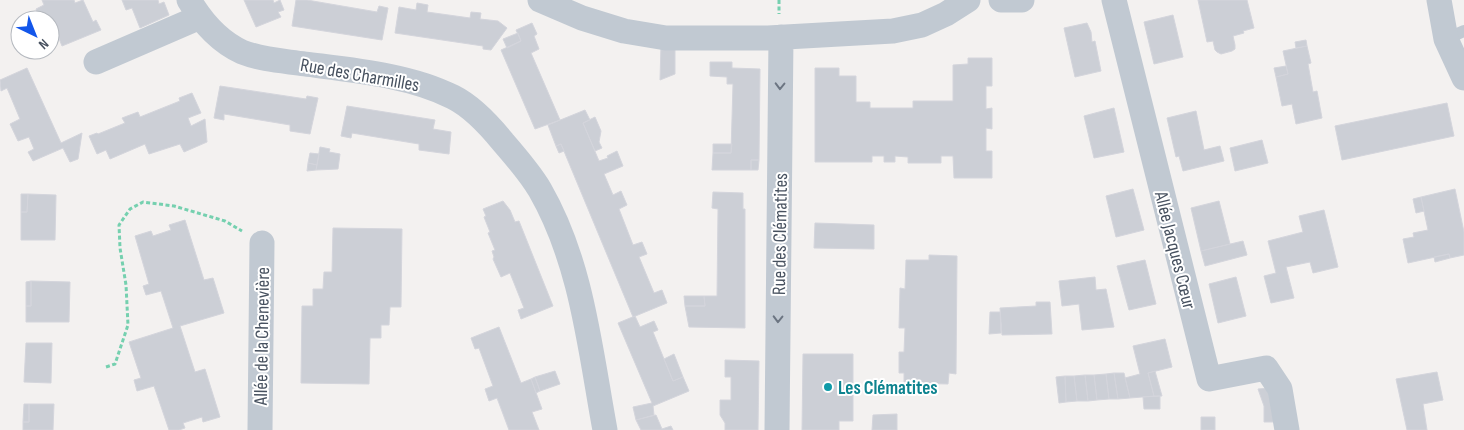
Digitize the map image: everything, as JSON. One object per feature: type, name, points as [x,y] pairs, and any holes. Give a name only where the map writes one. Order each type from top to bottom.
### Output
[{"type":"street","points":[[540,0],[582,18],[616,28],[666,38],[781,38],[893,31],[922,25],[946,14],[968,0]]},
{"type":"street","points":[[1001,0],[1022,0]]},
{"type":"street","name":"Allée Jacques Cœur","points":[[1114,0],[1209,379],[1266,368],[1280,389],[1287,430]]},
{"type":"street","points":[[1439,0],[1455,35],[1464,78]]},
{"type":"street","name":"Rue des Charmilles","points":[[96,62],[194,9],[217,36],[242,52],[268,59],[356,70],[416,83],[454,97],[485,121],[514,154],[539,189],[556,224],[571,263],[581,299],[605,430]]},
{"type":"street","name":"Rue des Clématites","points":[[777,430],[781,38]]},
{"type":"street","name":"Allée de la Chenevière","points":[[260,430],[262,242]]},
{"type":"path","points":[[106,367],[116,364],[128,325],[126,285],[120,248],[119,225],[130,209],[143,202],[174,206],[225,221],[262,242]]},
{"type":"building","points":[[42,0],[74,0],[75,3],[83,0],[93,22],[96,20],[101,30],[62,46],[60,41],[60,10],[36,10],[44,5]]},
{"type":"building","points":[[122,0],[158,0],[159,4],[164,2],[169,15],[140,28],[132,8],[126,10]]},
{"type":"building","points":[[244,0],[273,0],[274,3],[280,0],[284,10],[278,12],[281,17],[256,27]]},
{"type":"building","points":[[296,0],[307,0],[377,12],[379,6],[388,8],[382,40],[292,26]]},
{"type":"building","points":[[1198,0],[1247,0],[1254,28],[1233,36],[1235,49],[1232,51],[1221,54],[1217,52],[1213,41],[1207,42]]},
{"type":"building","points":[[417,3],[428,5],[427,12],[470,18],[471,12],[481,13],[480,19],[498,21],[507,28],[491,50],[483,49],[483,46],[395,33],[399,7],[416,10]]},
{"type":"building","points":[[1173,15],[1183,57],[1154,64],[1144,22]]},
{"type":"building","points":[[532,23],[537,34],[534,36],[539,49],[531,53],[560,120],[535,129],[501,50],[521,41],[516,30]]},
{"type":"building","points":[[1087,23],[1091,32],[1092,42],[1095,41],[1101,71],[1075,77],[1064,28]]},
{"type":"building","points":[[518,33],[521,41],[507,48],[503,39]]},
{"type":"building","points":[[1306,40],[1307,46],[1296,48],[1295,42]]},
{"type":"building","points":[[661,45],[675,47],[675,74],[660,80]]},
{"type":"building","points":[[1307,46],[1311,63],[1308,64],[1313,92],[1317,91],[1322,118],[1296,124],[1292,104],[1282,106],[1276,77],[1288,74],[1283,51]]},
{"type":"building","points":[[968,58],[992,58],[992,86],[986,86],[986,109],[992,108],[992,129],[986,128],[986,151],[992,151],[992,178],[954,178],[953,156],[941,156],[941,163],[908,163],[908,157],[895,156],[895,162],[884,162],[884,156],[872,156],[872,162],[815,162],[815,68],[839,68],[839,76],[856,76],[856,102],[870,102],[870,108],[913,108],[913,101],[953,101],[953,65],[968,64]]},
{"type":"building","points":[[710,62],[732,62],[732,68],[760,69],[759,160],[751,160],[751,170],[712,170],[713,153],[731,153],[733,84],[727,84],[727,77],[710,76]]},
{"type":"building","points":[[1286,66],[1288,74],[1276,77],[1274,68]]},
{"type":"building","points":[[27,68],[61,143],[82,133],[78,159],[70,162],[63,148],[33,161],[28,152],[34,149],[29,137],[18,141],[10,124],[20,119],[7,88],[1,91],[0,80]]},
{"type":"building","points":[[220,86],[306,99],[307,96],[318,98],[310,134],[290,131],[290,125],[224,114],[224,120],[214,118]]},
{"type":"building","points":[[192,93],[201,113],[188,118],[191,126],[205,119],[207,142],[184,152],[180,144],[149,154],[145,144],[110,159],[106,150],[97,154],[89,136],[125,123],[122,118],[138,112],[140,117],[180,101],[179,98]]},
{"type":"building","points":[[1447,103],[1454,136],[1342,160],[1335,126]]},
{"type":"building","points":[[347,106],[435,120],[433,129],[451,132],[449,154],[419,150],[419,144],[352,133],[351,138],[341,136]]},
{"type":"building","points":[[1114,108],[1124,152],[1094,158],[1084,116]]},
{"type":"building","points":[[585,110],[590,120],[583,123],[599,161],[608,158],[607,156],[617,151],[623,166],[604,174],[613,195],[621,191],[627,205],[619,209],[633,245],[642,242],[647,254],[639,257],[654,293],[662,290],[667,303],[633,317],[561,144],[556,146],[548,125]]},
{"type":"building","points":[[1196,111],[1204,150],[1220,146],[1224,161],[1183,171],[1179,156],[1176,157],[1167,118]]},
{"type":"building","points":[[595,117],[601,131],[599,142],[602,148],[595,151],[583,123]]},
{"type":"building","points":[[1262,140],[1268,163],[1235,171],[1230,148]]},
{"type":"building","points":[[561,144],[564,151],[559,153],[556,146]]},
{"type":"building","points":[[713,144],[732,144],[731,153],[713,153]]},
{"type":"building","points":[[320,147],[330,149],[329,152],[340,154],[338,169],[316,170]]},
{"type":"building","points":[[310,153],[319,154],[317,165],[308,163]]},
{"type":"building","points":[[751,160],[759,160],[758,170],[751,170]]},
{"type":"building","points":[[308,163],[317,165],[316,170],[307,171]]},
{"type":"building","points":[[1133,189],[1144,230],[1116,237],[1106,196]]},
{"type":"building","points":[[1455,189],[1464,232],[1464,255],[1450,258],[1449,254],[1408,263],[1403,239],[1414,237],[1413,233],[1428,230],[1421,197]]},
{"type":"building","points":[[713,192],[743,193],[743,209],[745,209],[745,328],[689,327],[685,306],[705,306],[704,296],[717,296],[718,209],[712,208]]},
{"type":"building","points":[[21,194],[28,194],[27,212],[21,212]]},
{"type":"building","points":[[28,194],[56,195],[55,240],[21,240],[21,212],[27,212]]},
{"type":"building","points":[[1421,197],[1424,211],[1416,213],[1413,199]]},
{"type":"building","points":[[503,201],[510,210],[515,222],[519,221],[553,306],[521,319],[518,310],[524,308],[510,273],[501,277],[493,259],[492,251],[495,250],[484,217],[486,216],[483,209]]},
{"type":"building","points":[[1219,201],[1230,244],[1201,251],[1191,208]]},
{"type":"building","points":[[1324,210],[1338,267],[1313,273],[1310,262],[1286,267],[1294,298],[1271,303],[1264,276],[1276,273],[1268,241],[1303,232],[1299,216]]},
{"type":"building","points":[[185,220],[204,280],[213,278],[224,313],[180,326],[195,372],[205,369],[220,417],[203,422],[202,417],[183,423],[185,428],[169,430],[154,386],[137,391],[134,380],[141,378],[129,342],[173,328],[161,291],[146,295],[143,286],[149,284],[135,236],[151,231],[153,236],[171,230],[169,225]]},
{"type":"building","points":[[815,223],[874,225],[874,249],[814,248]]},
{"type":"building","points":[[333,228],[402,229],[401,307],[390,307],[389,325],[381,325],[381,338],[370,338],[369,384],[301,383],[302,306],[313,306],[313,289],[323,289],[324,272],[332,272]]},
{"type":"building","points":[[1243,241],[1247,255],[1205,266],[1201,251]]},
{"type":"building","points":[[1449,254],[1450,258],[1435,262],[1434,257]]},
{"type":"building","points":[[929,255],[957,256],[956,374],[949,373],[948,384],[904,383],[904,373],[899,373],[899,352],[904,352],[905,328],[899,328],[900,288],[905,289],[906,260],[929,260]]},
{"type":"building","points":[[1145,260],[1156,304],[1129,310],[1117,266]]},
{"type":"building","points":[[1095,277],[1096,290],[1106,289],[1114,327],[1082,330],[1079,304],[1062,306],[1059,281]]},
{"type":"building","points":[[1236,277],[1246,316],[1218,323],[1209,284]]},
{"type":"building","points":[[31,281],[31,306],[26,306],[26,282]]},
{"type":"building","points":[[31,281],[70,282],[69,322],[26,322],[26,306],[31,306]]},
{"type":"building","points":[[684,296],[704,296],[705,306],[685,306]]},
{"type":"building","points":[[1036,302],[1050,302],[1052,334],[1002,335],[1000,308],[1036,306]]},
{"type":"building","points":[[990,312],[1000,312],[1001,333],[989,334]]},
{"type":"building","points":[[635,316],[640,327],[654,321],[658,330],[653,332],[673,381],[683,377],[689,391],[653,406],[654,415],[636,420],[633,407],[652,403],[618,323]]},
{"type":"building","points":[[499,327],[521,383],[531,379],[542,409],[532,412],[539,430],[509,430],[497,398],[489,401],[485,389],[493,386],[479,348],[475,349],[471,338]]},
{"type":"building","points":[[1165,339],[1172,367],[1148,373],[1154,396],[1130,398],[1125,378],[1140,374],[1133,346]]},
{"type":"building","points":[[26,343],[52,343],[51,383],[24,382]]},
{"type":"building","points":[[674,354],[683,377],[673,381],[664,359]]},
{"type":"building","name":"Les Clématites","points":[[803,354],[853,354],[853,421],[839,421],[839,430],[802,430]]},
{"type":"building","points":[[725,360],[759,361],[758,430],[725,430],[725,423],[720,415],[720,400],[731,400],[731,377],[725,377]]},
{"type":"building","points":[[555,371],[560,384],[540,391],[535,377]]},
{"type":"building","points":[[1155,371],[1162,396],[1154,396],[1148,373]]},
{"type":"building","points":[[1437,372],[1443,400],[1423,404],[1427,430],[1407,430],[1396,379]]},
{"type":"building","points":[[1114,373],[1124,373],[1130,398],[1118,399]]},
{"type":"building","points":[[1114,373],[1118,399],[1109,399],[1106,374]]},
{"type":"building","points":[[1106,374],[1109,399],[1097,400],[1094,375]]},
{"type":"building","points":[[1085,375],[1094,375],[1097,400],[1088,401]]},
{"type":"building","points":[[1085,375],[1088,401],[1077,401],[1074,376]]},
{"type":"building","points":[[1065,376],[1066,402],[1059,403],[1056,377]]},
{"type":"building","points":[[1065,376],[1074,376],[1077,401],[1066,402]]},
{"type":"building","points":[[535,377],[540,391],[536,393],[531,379]]},
{"type":"building","points":[[1271,388],[1278,422],[1264,422],[1264,406],[1258,389]]},
{"type":"building","points":[[1160,396],[1160,409],[1144,409],[1143,397]]},
{"type":"building","points":[[24,404],[29,404],[29,422],[23,422]]},
{"type":"building","points":[[29,404],[54,404],[53,430],[23,430],[23,422],[29,422]]},
{"type":"building","points":[[897,414],[897,430],[872,430],[873,415]]},
{"type":"building","points":[[656,415],[662,429],[671,426],[673,430],[641,430],[636,420]]},
{"type":"building","points":[[1201,417],[1215,417],[1215,430],[1201,430]]},
{"type":"place","name":"Les Clématites","points":[[828,387]]}]
